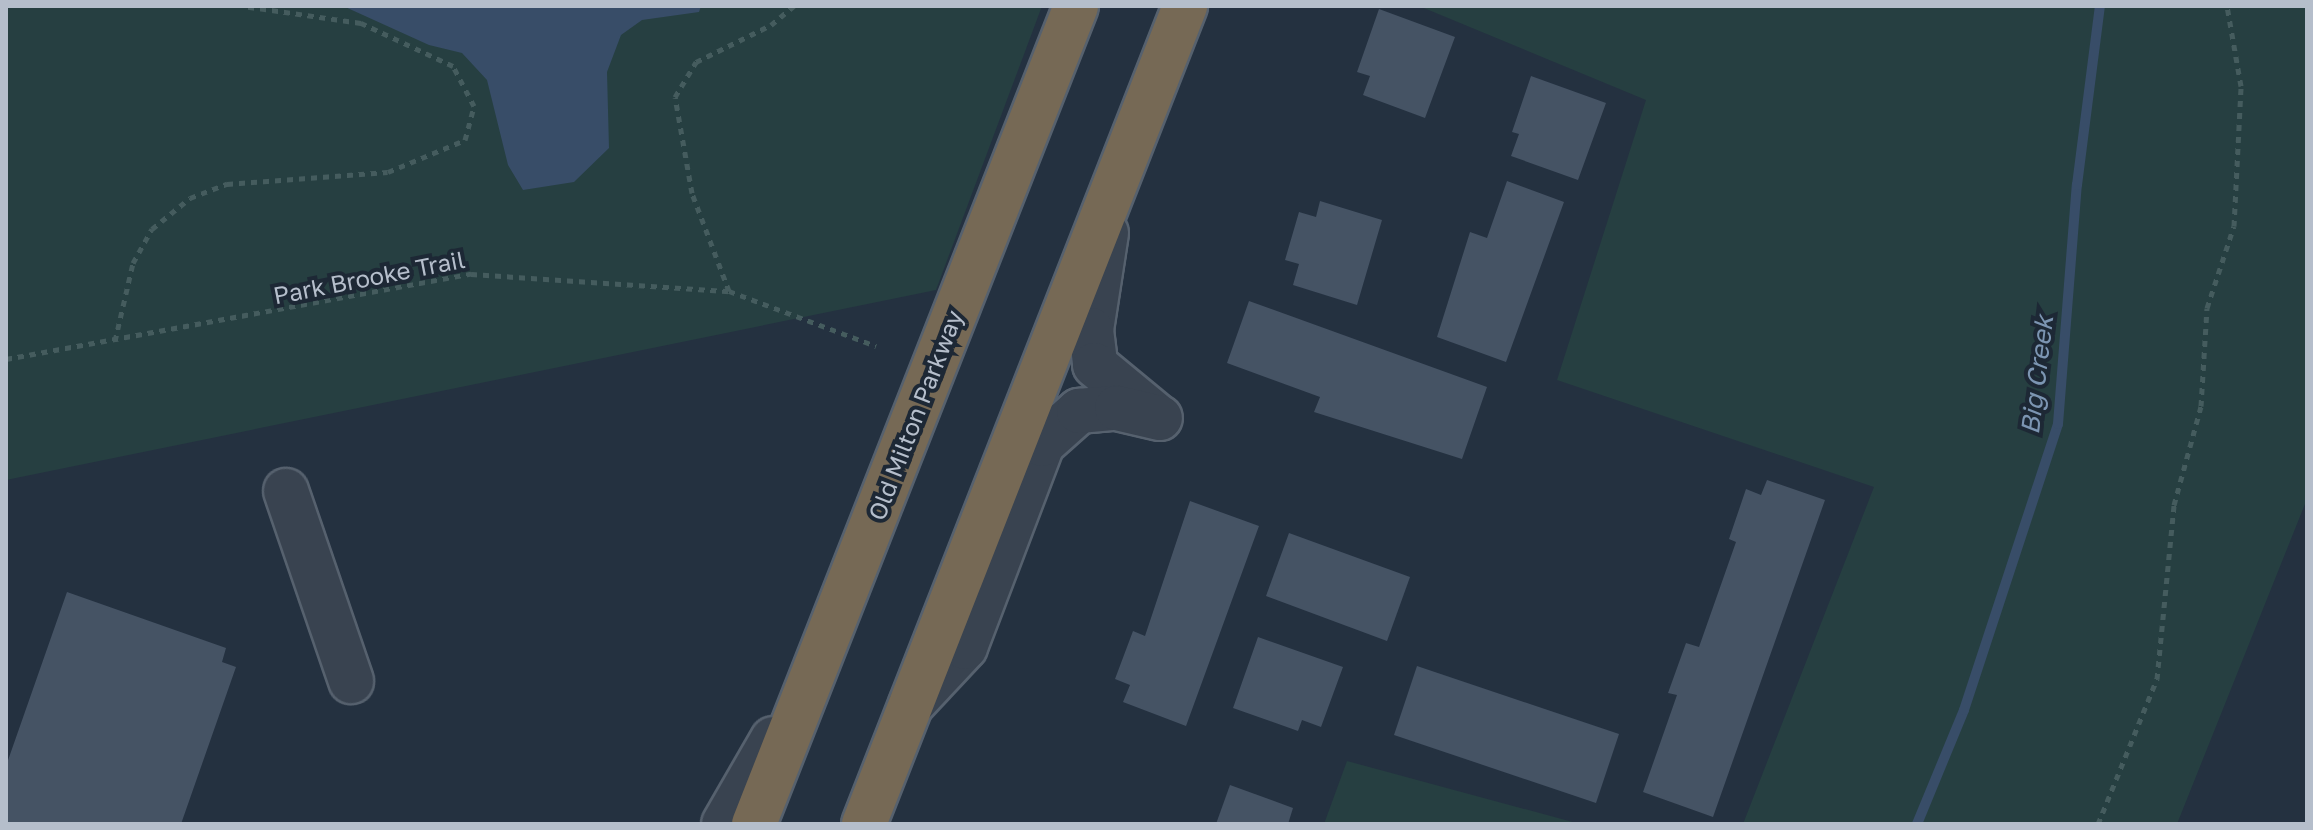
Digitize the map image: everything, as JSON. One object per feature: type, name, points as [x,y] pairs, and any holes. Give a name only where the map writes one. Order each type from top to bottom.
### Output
[{"type":"highway","name":"Old Milton Parkway","points":[[754,824],[1076,6]]},
{"type":"highway","points":[[864,824],[1185,6]]},
{"type":"street","points":[[911,705],[965,647],[1042,444],[1079,411],[1117,408],[1160,418],[1095,365],[1091,330],[1112,191]]},
{"type":"street","points":[[286,491],[351,681]]},
{"type":"street","points":[[724,824],[817,664]]},
{"type":"path","points":[[115,342],[133,263],[152,229],[190,198],[227,184],[388,172],[465,140],[474,106],[453,66],[361,23],[243,6]]},
{"type":"path","points":[[729,291],[692,193],[675,97],[696,62],[771,25],[794,6]]},
{"type":"path","points":[[2098,824],[2157,679],[2174,505],[2201,406],[2207,308],[2234,226],[2241,86],[2227,6]]},
{"type":"path","name":"Park Brooke Trail","points":[[6,359],[115,342],[471,274],[729,291],[876,346]]},
{"type":"green space","points":[[6,6],[1042,6],[936,290],[6,480]]},
{"type":"green space","points":[[1419,6],[2307,6],[2307,499],[2177,824],[1743,824],[1874,487],[1557,380],[1646,100]]},
{"type":"green space","points":[[1347,761],[1580,824],[1324,824]]},
{"type":"water","points":[[343,6],[701,6],[699,12],[642,20],[621,35],[607,72],[609,148],[574,182],[523,190],[508,165],[487,80],[462,53],[429,45]]},
{"type":"building","points":[[1379,9],[1455,37],[1425,118],[1363,95],[1370,76],[1357,72]]},
{"type":"building","points":[[1531,76],[1606,103],[1578,180],[1511,156],[1519,134],[1512,132]]},
{"type":"building","points":[[1507,181],[1564,202],[1506,362],[1437,337],[1470,232],[1487,238]]},
{"type":"building","points":[[1320,201],[1382,220],[1357,305],[1293,285],[1299,264],[1285,260],[1299,212],[1316,217]]},
{"type":"building","points":[[1249,301],[1487,387],[1462,459],[1314,412],[1320,397],[1227,363]]},
{"type":"building","points":[[1767,480],[1825,500],[1713,817],[1643,792],[1677,695],[1668,693],[1686,643],[1699,647],[1736,542],[1729,539],[1746,489],[1761,495]]},
{"type":"building","points":[[1190,501],[1259,526],[1186,726],[1123,702],[1130,685],[1115,679],[1133,631],[1145,636]]},
{"type":"building","points":[[1289,533],[1410,577],[1387,641],[1266,596]]},
{"type":"building","points":[[67,592],[226,648],[222,662],[236,667],[181,824],[6,824],[6,766]]},
{"type":"building","points":[[1258,637],[1343,667],[1321,727],[1302,720],[1298,731],[1233,708]]},
{"type":"building","points":[[1417,666],[1619,734],[1596,803],[1394,735]]},
{"type":"building","points":[[1230,785],[1293,808],[1288,824],[1216,824]]},
{"type":"waterway","name":"Big Creek","points":[[1917,824],[1964,710],[2058,424],[2077,185],[2100,6]]}]
